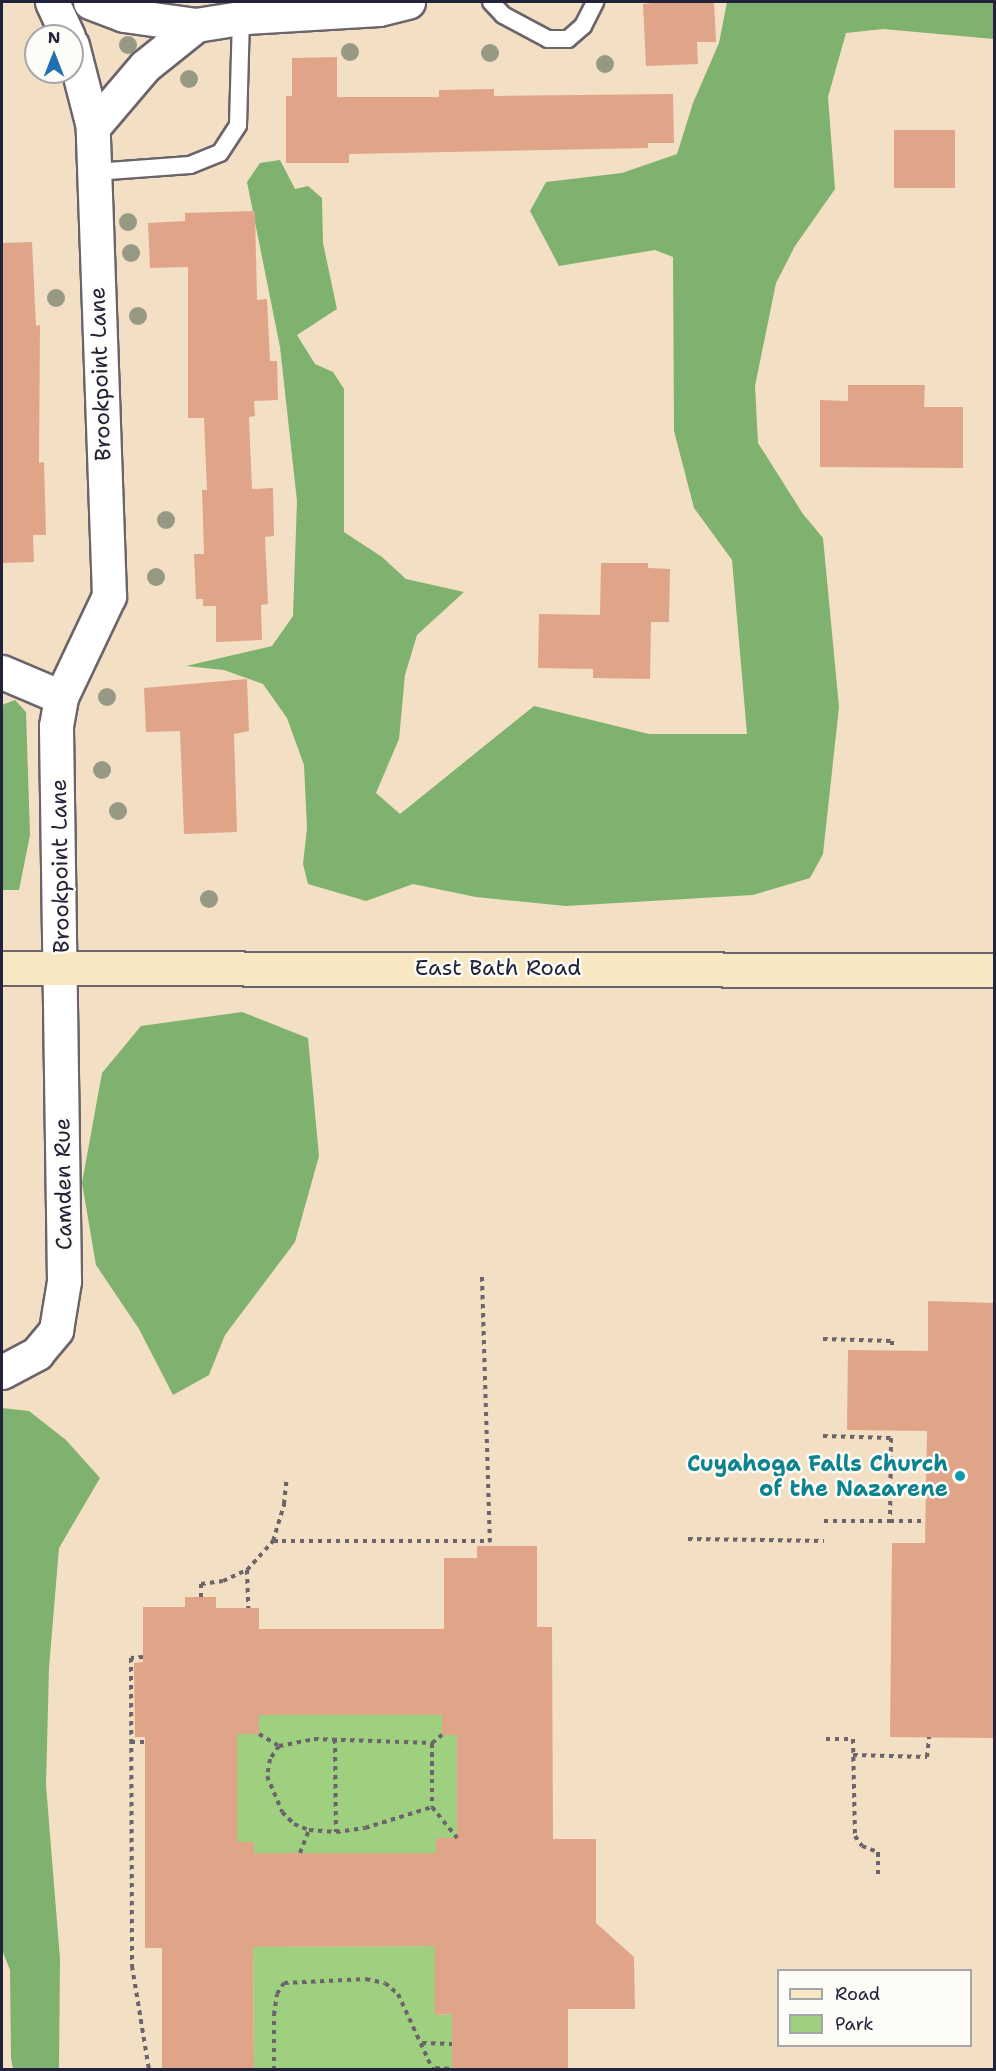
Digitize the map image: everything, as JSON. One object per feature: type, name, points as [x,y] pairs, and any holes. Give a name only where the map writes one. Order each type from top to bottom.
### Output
[{"type":"street","points":[[52,2],[62,24]]},
{"type":"street","points":[[90,2],[124,15],[196,25],[241,17],[379,9],[408,2]]},
{"type":"street","points":[[93,127],[145,66],[196,25]]},
{"type":"street","name":"Brookpoint Lane","points":[[61,968],[56,726],[61,697],[110,596],[93,127],[82,84]]},
{"type":"street","points":[[2,672],[61,697]]},
{"type":"street","name":"East Bath Road","points":[[2,968],[994,970]]},
{"type":"street","name":"Camden Rue","points":[[2,1372],[37,1353],[56,1330],[64,1281],[61,968]]},
{"type":"lane","points":[[491,2],[503,15],[542,37],[568,39],[583,26],[595,2]]},
{"type":"lane","points":[[95,172],[190,165],[220,153],[238,125],[241,17]]},
{"type":"path","points":[[273,1541],[490,1543],[482,1277]]},
{"type":"path","points":[[823,1339],[892,1341],[892,1350]]},
{"type":"path","points":[[823,1436],[891,1438],[890,1521]]},
{"type":"path","points":[[201,1597],[201,1584],[223,1581],[247,1570],[273,1541],[285,1504],[286,1478]]},
{"type":"path","points":[[824,1521],[926,1521]]},
{"type":"path","points":[[688,1539],[824,1541]]},
{"type":"path","points":[[247,1570],[248,1608]]},
{"type":"path","points":[[143,1657],[131,1658],[132,1966],[149,2070]]},
{"type":"path","points":[[259,1734],[279,1746]]},
{"type":"path","points":[[432,1807],[365,1828],[336,1832],[309,1830],[294,1824],[272,1793],[267,1776],[270,1759],[279,1746],[294,1741],[335,1739],[432,1743],[442,1735]]},
{"type":"path","points":[[853,1755],[927,1757],[929,1737]]},
{"type":"path","points":[[335,1739],[336,1832]]},
{"type":"path","points":[[826,1739],[853,1739],[855,1836],[862,1846],[878,1852],[878,1875]]},
{"type":"path","points":[[131,1742],[145,1742]]},
{"type":"path","points":[[432,1743],[432,1807],[457,1838]]},
{"type":"path","points":[[300,1853],[309,1830]]},
{"type":"path","points":[[274,2070],[274,2015],[277,1994],[285,1983],[366,1979],[385,1983],[398,1994],[434,2069],[452,2069]]},
{"type":"path","points":[[422,2043],[452,2044]]},
{"type":"green space","points":[[727,2],[994,2],[994,39],[883,29],[846,33],[828,97],[835,189],[795,246],[776,283],[755,386],[758,443],[803,514],[823,538],[839,707],[823,854],[810,878],[753,895],[566,906],[476,897],[413,884],[366,901],[308,884],[303,864],[307,828],[304,765],[287,718],[263,684],[224,670],[186,666],[272,646],[293,616],[297,501],[280,347],[247,182],[260,163],[280,160],[295,189],[308,186],[322,198],[323,243],[337,309],[297,335],[315,364],[333,372],[344,389],[344,532],[382,557],[406,579],[464,592],[417,635],[405,675],[399,739],[376,793],[400,814],[534,706],[649,734],[747,734],[732,560],[694,508],[674,431],[673,257],[655,250],[559,266],[530,211],[546,182],[622,173],[677,154],[693,103],[719,43]]},
{"type":"green space","points":[[15,700],[26,712],[30,835],[19,890],[2,890],[2,705]]},
{"type":"green space","points":[[242,1012],[308,1038],[319,1156],[295,1242],[225,1335],[209,1375],[173,1395],[139,1329],[96,1265],[82,1183],[102,1073],[141,1026]]},
{"type":"green space","points":[[2,1408],[29,1411],[66,1440],[100,1478],[59,1548],[49,1668],[46,1785],[60,1959],[59,2069],[13,2069],[11,2058],[10,1970],[2,1950]]},
{"type":"green space","points":[[259,1715],[442,1715],[442,1734],[457,1735],[457,1838],[436,1838],[436,1853],[254,1853],[237,1842],[237,1734],[259,1734]]},
{"type":"green space","points":[[435,1946],[435,2015],[452,2014],[452,2069],[254,2069],[253,1947]]},
{"type":"building","points":[[714,2],[716,42],[697,42],[698,64],[646,66],[643,4]]},
{"type":"building","points":[[337,57],[337,97],[439,97],[439,90],[494,89],[494,96],[673,94],[674,143],[648,143],[648,148],[349,154],[349,163],[286,163],[286,96],[292,96],[292,58]]},
{"type":"building","points":[[894,130],[955,130],[955,188],[894,188]]},
{"type":"building","points":[[255,211],[257,300],[267,299],[270,361],[277,361],[278,400],[254,401],[255,416],[249,417],[252,489],[273,488],[274,536],[265,537],[268,604],[261,605],[262,640],[216,642],[216,606],[203,606],[203,599],[196,599],[194,554],[204,554],[202,490],[207,490],[204,418],[188,418],[188,267],[150,268],[148,223],[185,221],[185,213]]},
{"type":"building","points":[[32,242],[36,326],[40,325],[39,463],[44,462],[46,535],[33,535],[34,562],[2,563],[2,243]]},
{"type":"building","points":[[848,385],[925,385],[924,407],[963,407],[963,468],[820,467],[820,400],[848,401]]},
{"type":"building","points":[[601,563],[648,563],[648,568],[670,569],[669,622],[651,622],[650,679],[593,678],[593,669],[538,668],[539,614],[600,615]]},
{"type":"building","points":[[247,679],[249,731],[234,734],[237,832],[184,834],[180,731],[146,732],[144,688]]},
{"type":"building","name":"Cuyahoga Falls Church of the Nazarene","points":[[928,1301],[994,1303],[994,1738],[890,1737],[892,1543],[925,1543],[927,1431],[847,1430],[848,1350],[928,1351]]},
{"type":"building","points":[[477,1546],[537,1546],[537,1627],[552,1627],[553,1839],[596,1839],[596,1923],[634,1957],[635,2009],[568,2009],[568,2070],[452,2070],[452,2014],[435,2015],[435,1946],[253,1947],[254,2070],[162,2070],[162,1948],[145,1948],[145,1737],[135,1737],[134,1663],[143,1662],[143,1607],[185,1607],[185,1597],[216,1597],[216,1608],[259,1608],[259,1629],[444,1629],[444,1558],[477,1558]],"holes":[[[259,1715],[442,1715],[442,1735],[457,1735],[457,1838],[436,1838],[436,1853],[254,1853],[254,1842],[237,1842],[237,1734],[259,1734]]]},
{"type":"place","name":"Cuyahoga Falls Church of the Nazarene","points":[[960,1476]]}]
